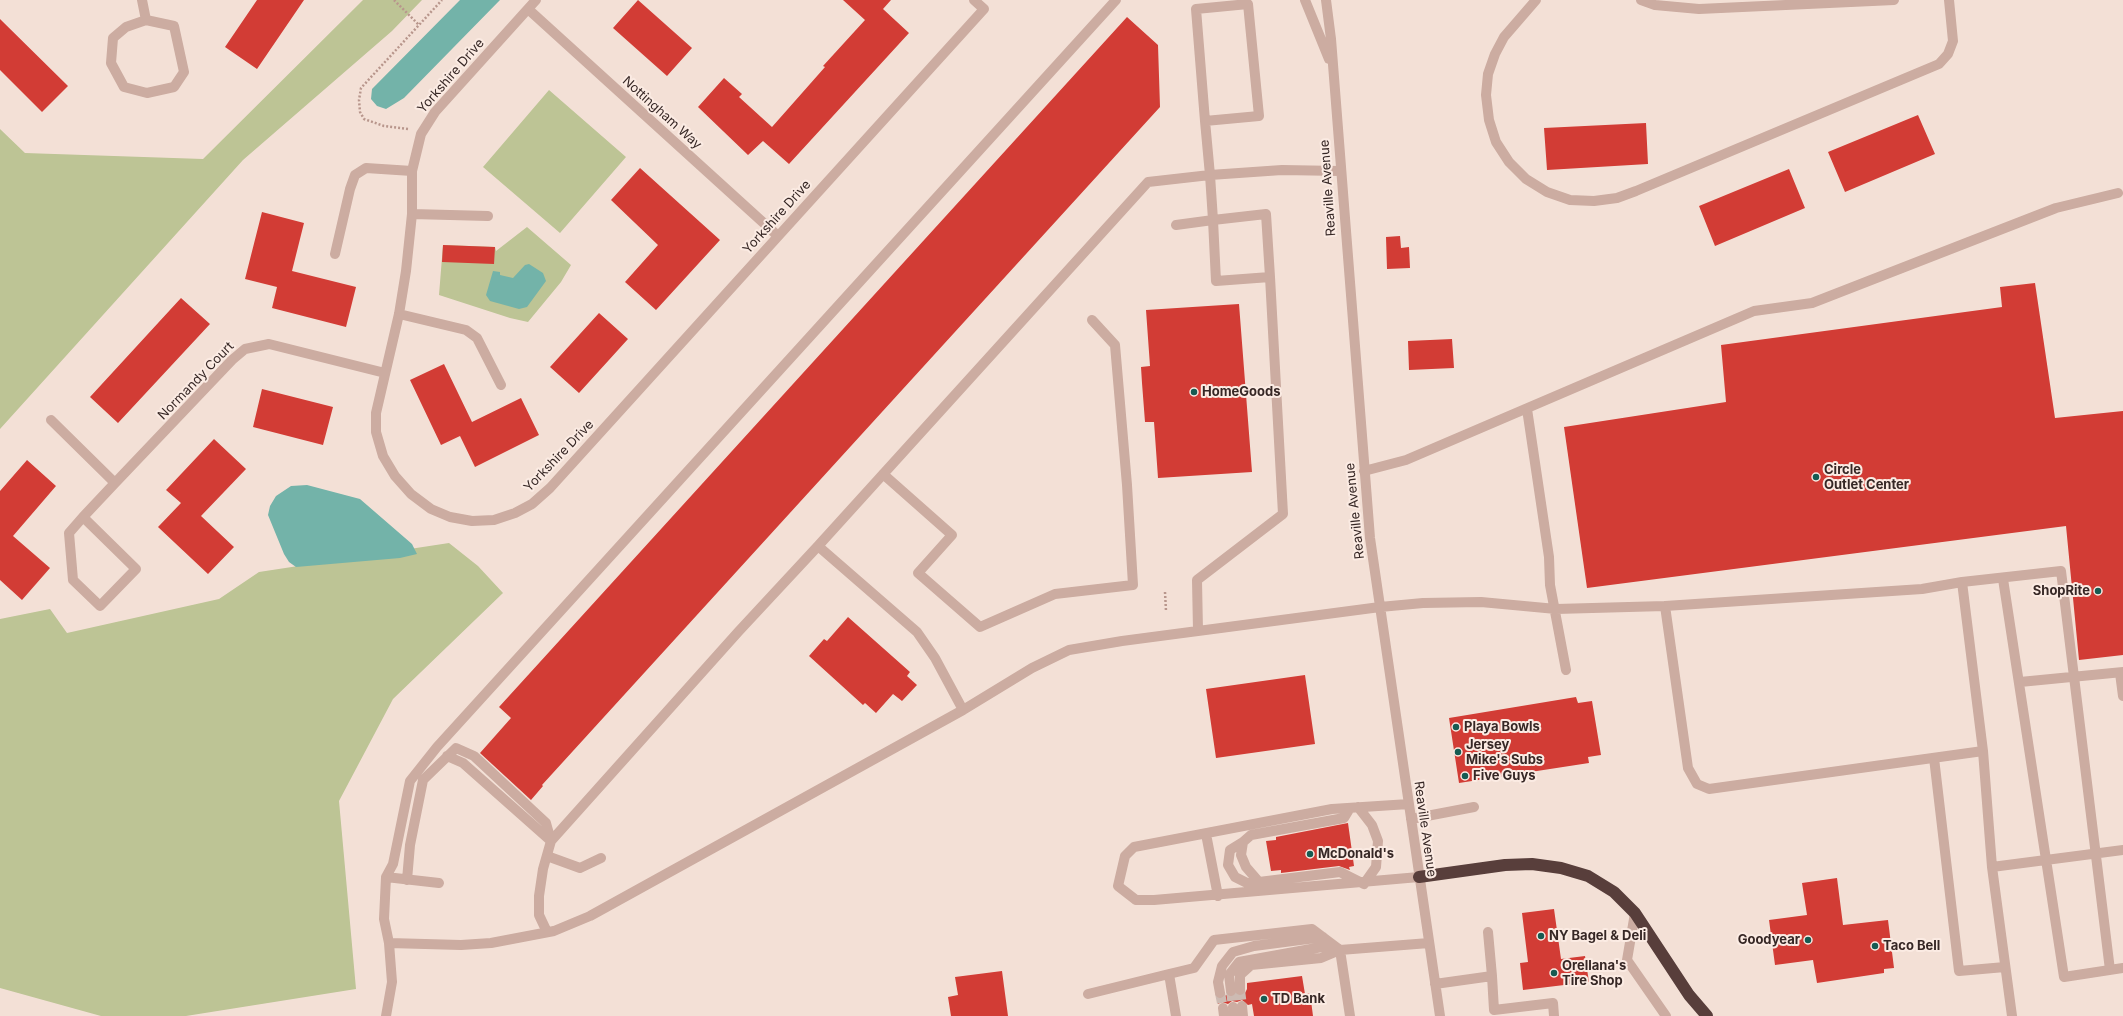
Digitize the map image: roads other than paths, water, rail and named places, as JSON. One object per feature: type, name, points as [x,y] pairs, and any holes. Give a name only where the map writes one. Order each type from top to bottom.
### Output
[{"type":"highway","points":[[1419,878],[1512,865],[1532,864],[1561,868],[1588,876],[1614,892],[1635,913],[1689,995],[1707,1016]]},
{"type":"street","points":[[142,0],[146,20]]},
{"type":"street","name":"Yorkshire Drive","points":[[536,0],[435,112],[421,134],[412,171],[412,214],[399,314],[376,413],[376,432],[383,456],[395,476],[411,494],[431,509],[450,517],[472,521],[494,520],[515,513],[532,504],[550,488],[984,9],[974,0]]},
{"type":"street","points":[[386,1016],[392,982],[389,943],[384,919],[386,877],[393,864],[410,781],[437,747],[1116,0]]},
{"type":"street","points":[[1305,0],[1333,70]]},
{"type":"street","name":"Reaville Avenue","points":[[1326,0],[1333,70],[1370,538],[1440,1016]]},
{"type":"street","points":[[1536,0],[1504,37],[1495,54],[1488,74],[1486,95],[1489,120],[1496,142],[1509,162],[1526,179],[1547,192],[1570,200],[1594,201],[1617,198],[1636,192],[1939,64],[1948,54],[1952,41],[1949,0]]},
{"type":"street","points":[[1641,0],[1655,5],[1699,10],[1894,0]]},
{"type":"street","points":[[1205,121],[1259,116],[1248,4],[1196,5],[1205,121],[1210,175],[1216,281],[1270,277]]},
{"type":"street","name":"Nottingham Way","points":[[528,9],[778,236]]},
{"type":"street","points":[[146,20],[174,26],[184,72],[174,87],[147,93],[124,87],[111,63],[113,38],[126,27],[146,20]]},
{"type":"street","points":[[335,254],[350,189],[355,175],[366,168],[412,171]]},
{"type":"street","points":[[547,932],[539,916],[539,896],[551,841],[739,631],[1148,182],[1210,175],[1282,170],[1340,171]]},
{"type":"street","points":[[1364,471],[1406,460],[1754,311],[1812,303],[2056,208],[2118,193]]},
{"type":"street","points":[[412,214],[488,216]]},
{"type":"street","points":[[1176,225],[1266,214],[1284,514],[1197,580],[1198,631]]},
{"type":"street","points":[[399,314],[466,330],[477,338],[502,385]]},
{"type":"street","points":[[883,474],[952,535],[918,573],[980,627],[1055,594],[1133,585],[1127,484],[1115,345],[1092,320]]},
{"type":"street","name":"Normandy Court","points":[[83,517],[136,569],[100,606],[73,580],[69,533],[83,517],[115,483],[244,349],[269,344],[385,373]]},
{"type":"street","points":[[1527,409],[1549,557],[1550,585],[1556,609],[1566,670]]},
{"type":"street","points":[[51,420],[115,483]]},
{"type":"street","points":[[818,546],[917,632],[935,658],[963,710]]},
{"type":"street","points":[[389,943],[461,945],[491,943],[547,932],[590,916],[963,710],[1032,668],[1069,650],[1198,631],[1380,607],[1423,603],[1481,602],[1556,609],[1665,606],[1922,589],[1962,582],[2003,579],[2060,571],[2110,970]]},
{"type":"street","points":[[2003,579],[2064,977],[2123,968]]},
{"type":"street","points":[[1962,582],[1983,751],[1992,868],[2012,1016]]},
{"type":"street","points":[[1665,606],[1688,768],[1697,784],[1709,789],[1983,751]]},
{"type":"street","points":[[2020,682],[2121,673],[2123,696]]},
{"type":"street","points":[[408,880],[410,845],[423,780],[447,756],[463,763],[551,841]]},
{"type":"street","points":[[1934,758],[1959,970],[2006,967]]},
{"type":"street","points":[[1409,804],[1332,809],[1134,848],[1124,856],[1118,886],[1136,900],[1154,900],[1364,884],[1419,878]]},
{"type":"street","points":[[1354,808],[1344,818],[1251,835],[1230,850],[1228,865],[1236,877],[1247,883],[1340,872],[1364,884]]},
{"type":"street","points":[[1354,808],[1372,825],[1378,841],[1376,867],[1364,884]]},
{"type":"street","points":[[1411,819],[1474,808]]},
{"type":"street","points":[[1206,834],[1218,896]]},
{"type":"street","points":[[1243,842],[1241,855],[1246,867],[1259,882]]},
{"type":"street","points":[[1992,868],[2123,850]]},
{"type":"street","points":[[547,856],[580,868],[602,858]]},
{"type":"street","points":[[386,877],[439,883]]},
{"type":"street","points":[[1635,913],[1627,960],[1666,1016]]},
{"type":"street","points":[[1088,994],[1194,968],[1214,940],[1312,929],[1337,948],[1350,1016]]},
{"type":"street","points":[[1488,932],[1495,1013],[1553,1003],[1554,1016]]},
{"type":"street","points":[[1220,993],[1218,982],[1222,966],[1233,952],[1254,946],[1324,937]]},
{"type":"street","points":[[1236,991],[1240,975],[1251,965],[1321,958],[1337,948],[1429,943]]},
{"type":"street","points":[[1169,974],[1176,1016]]},
{"type":"street","points":[[1435,984],[1492,976]]},
{"type":"street","points":[[1231,1010],[1243,1016]]},
{"type":"water","points":[[460,0],[500,0],[404,98],[386,109],[377,106],[371,99],[372,89]]},
{"type":"water","points":[[529,264],[543,273],[546,281],[527,307],[519,309],[490,301],[486,295],[493,271],[500,272],[500,275],[513,278],[525,265]]},
{"type":"water","points":[[307,485],[360,499],[412,544],[417,554],[400,558],[296,567],[289,562],[284,554],[268,515],[270,506],[276,496],[291,486]]},
{"type":"tunnel","points":[[1240,990],[1242,1006]]},
{"type":"tunnel","points":[[1231,991],[1233,1007]]},
{"type":"tunnel","points":[[1220,993],[1223,1008]]},
{"type":"place","name":"HomeGoods","points":[[1194,392]]},
{"type":"place","name":"Circle Outlet Center","points":[[1816,477]]},
{"type":"place","name":"ShopRite","points":[[2098,591]]},
{"type":"place","name":"Playa Bowls","points":[[1456,727]]},
{"type":"place","name":"Jersey Mike's Subs","points":[[1458,752]]},
{"type":"place","name":"Five Guys","points":[[1465,776]]},
{"type":"place","name":"McDonald's","points":[[1310,854]]},
{"type":"place","name":"NY Bagel & Deli","points":[[1541,936]]},
{"type":"place","name":"Goodyear","points":[[1808,940]]},
{"type":"place","name":"Taco Bell","points":[[1875,946]]},
{"type":"place","name":"Orellana's Tire Shop","points":[[1554,973]]},
{"type":"place","name":"TD Bank","points":[[1264,999]]}]
